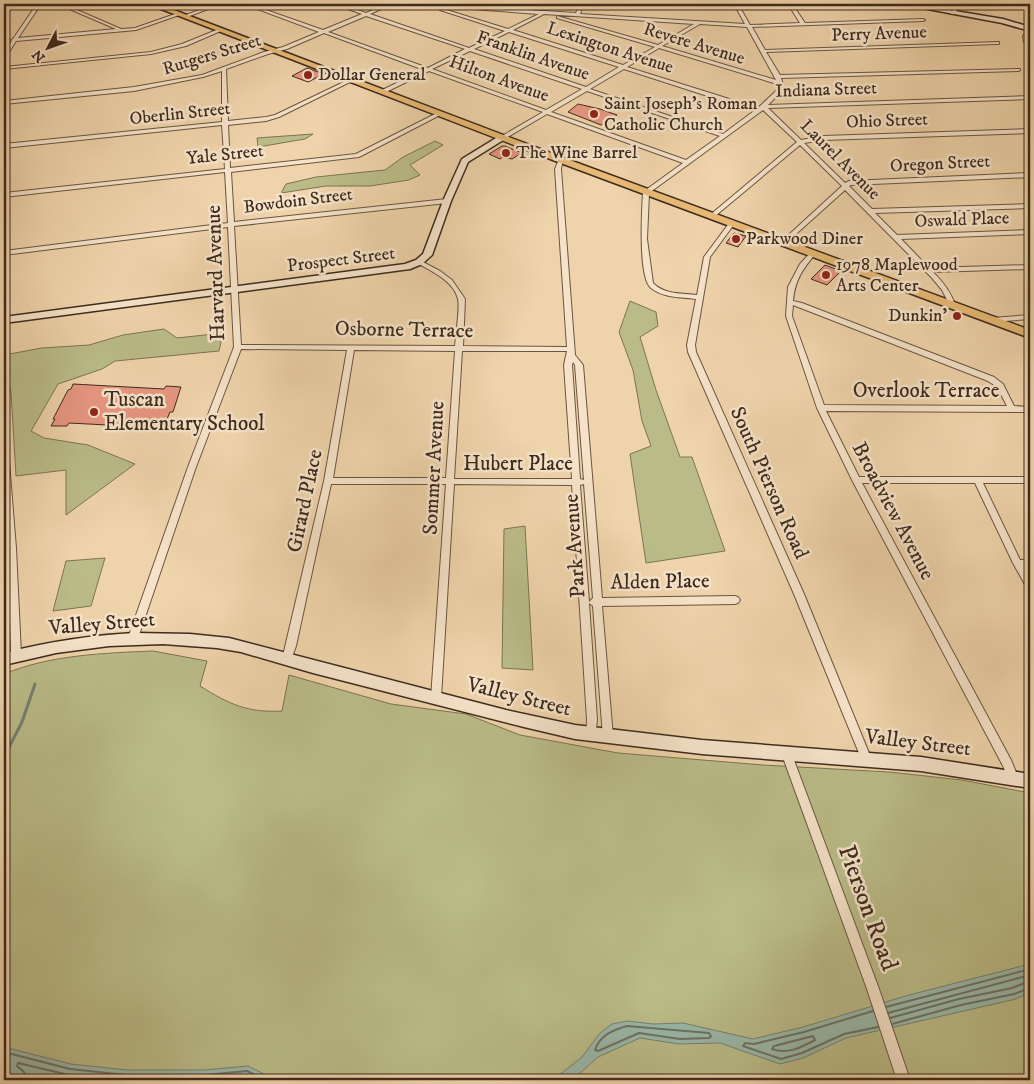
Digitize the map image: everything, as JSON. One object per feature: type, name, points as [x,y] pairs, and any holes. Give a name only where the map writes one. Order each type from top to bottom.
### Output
[{"type":"main road","points":[[152,4],[646,192],[1030,334]]},
{"type":"street","points":[[4,56],[39,4],[46,4]]},
{"type":"street","points":[[60,4],[121,30]]},
{"type":"street","points":[[13,40],[143,27],[219,4]]},
{"type":"street","name":"Hilton Avenue","points":[[246,4],[686,162]]},
{"type":"street","name":"Franklin Avenue","points":[[336,4],[722,135]]},
{"type":"street","name":"Rutgers Street","points":[[4,102],[149,87],[224,70],[275,50],[285,48],[390,4]]},
{"type":"street","points":[[428,4],[749,26],[923,20]]},
{"type":"street","name":"Lexington Avenue","points":[[428,4],[760,109]]},
{"type":"street","points":[[577,15],[582,4]]},
{"type":"street","points":[[736,4],[779,80],[779,92],[760,109]]},
{"type":"street","points":[[790,4],[804,25]]},
{"type":"street","points":[[904,4],[1003,21],[1030,30],[1025,36],[1026,42],[1030,46]]},
{"type":"street","points":[[953,13],[957,4]]},
{"type":"street","points":[[382,92],[543,13]]},
{"type":"street","name":"Revere Avenue","points":[[543,13],[658,48],[779,80],[1018,70]]},
{"type":"street","name":"Prospect Street","points":[[6,320],[398,270],[419,262],[427,255],[446,200],[465,162],[699,23]]},
{"type":"street","points":[[4,68],[151,53],[184,44],[221,30]]},
{"type":"street","name":"Perry Avenue","points":[[762,51],[997,43]]},
{"type":"street","name":"Harvard Avenue","points":[[133,638],[192,467],[238,347],[225,123],[224,70]]},
{"type":"street","name":"Oberlin Street","points":[[4,146],[266,119],[277,116],[352,80]]},
{"type":"street","name":"Indiana Street","points":[[646,192],[760,109],[1030,97]]},
{"type":"street","name":"Laurel Avenue","points":[[760,109],[801,142],[870,211],[949,294],[952,305]]},
{"type":"street","name":"Yale Street","points":[[4,195],[357,156],[439,114]]},
{"type":"street","name":"Ohio Street","points":[[801,142],[822,138],[1030,131]]},
{"type":"street","points":[[712,216],[801,142]]},
{"type":"street","name":"Park Avenue","points":[[562,160],[558,169],[571,352],[568,365],[585,602],[592,720],[591,735]]},
{"type":"street","name":"Oregon Street","points":[[845,186],[849,183],[1030,175]]},
{"type":"street","points":[[784,242],[845,186]]},
{"type":"street","points":[[646,192],[644,239],[650,284],[663,292],[699,297]]},
{"type":"street","name":"Bowdoin Street","points":[[4,253],[231,224],[446,200]]},
{"type":"street","points":[[870,211],[1030,206]]},
{"type":"street","name":"South Pierson Road","points":[[732,224],[707,257],[699,297],[692,352],[799,594],[866,758]]},
{"type":"street","name":"Oswald Place","points":[[895,237],[1030,232]]},
{"type":"street","name":"Broadview Avenue","points":[[813,253],[797,273],[791,287],[791,324],[821,408],[856,480],[1007,763],[1012,777]]},
{"type":"street","name":"Sommer Avenue","points":[[419,262],[448,278],[458,288],[462,299],[436,698]]},
{"type":"street","points":[[926,270],[1030,267]]},
{"type":"street","points":[[790,302],[800,304],[991,379],[1000,386],[1012,408]]},
{"type":"street","points":[[992,320],[1030,317]]},
{"type":"street","name":"Osborne Terrace","points":[[238,347],[351,347],[571,352]]},
{"type":"street","name":"Girard Place","points":[[287,660],[292,646],[328,481],[351,347]]},
{"type":"street","name":"Park Avenue","points":[[571,352],[579,365],[608,737]]},
{"type":"street","name":"Overlook Terrace","points":[[821,408],[1030,409]]},
{"type":"street","points":[[4,449],[12,548],[10,657]]},
{"type":"street","points":[[977,479],[1017,563],[1030,585]]},
{"type":"street","points":[[856,480],[1030,480]]},
{"type":"street","name":"Hubert Place","points":[[328,481],[588,482]]},
{"type":"street","points":[[1017,563],[1030,563]]},
{"type":"street","name":"Alden Place","points":[[585,602],[735,600]]},
{"type":"street","name":"Valley Street","points":[[10,657],[90,641],[133,638],[218,642],[244,647],[287,660],[519,720],[591,735],[921,763],[1030,781]]},
{"type":"street","name":"Pierson Road","points":[[786,752],[873,988],[904,1080]]},
{"type":"green space","points":[[313,134],[305,139],[258,147],[257,138]]},
{"type":"green space","points":[[435,141],[443,145],[410,165],[420,175],[409,180],[370,186],[326,186],[281,193],[286,184],[316,177],[385,170],[403,157]]},
{"type":"green space","points":[[630,301],[656,312],[658,326],[640,337],[656,390],[680,457],[692,457],[725,551],[646,563],[630,454],[651,446],[642,421],[633,370],[619,332]]},
{"type":"green space","points":[[164,329],[177,338],[223,333],[219,351],[115,361],[102,369],[58,384],[31,431],[44,438],[88,445],[135,464],[66,515],[66,470],[16,476],[11,392],[4,374],[4,355],[42,348],[89,345],[123,335]]},
{"type":"green space","points":[[525,526],[533,670],[502,668],[504,529]]},
{"type":"green space","points":[[105,558],[91,606],[53,611],[66,561]]},
{"type":"green space","points":[[153,651],[207,661],[200,686],[220,698],[248,709],[282,711],[289,675],[391,704],[466,714],[520,735],[618,753],[763,765],[889,772],[962,780],[1030,793],[1030,1080],[4,1080],[4,674],[40,663],[77,656]]},
{"type":"water","points":[[1030,964],[1030,992],[1016,999],[846,1038],[803,1058],[780,1064],[720,1043],[679,1044],[640,1038],[598,1057],[572,1080],[553,1080],[582,1057],[600,1033],[612,1024],[627,1021],[653,1024],[683,1023],[753,1039],[803,1027],[909,995]]},
{"type":"water","points":[[4,1047],[71,1064],[127,1070],[204,1070],[248,1066],[276,1080],[25,1080],[4,1075]]},
{"type":"building","name":"Dollar General","points":[[307,68],[324,74],[308,82],[292,76]]},
{"type":"building","name":"Saint Joseph's Roman Catholic Church","points":[[578,104],[617,115],[601,125],[568,112]]},
{"type":"building","name":"The Wine Barrel","points":[[502,146],[522,153],[512,159],[503,157],[500,159],[489,154]]},
{"type":"building","name":"Parkwood Diner","points":[[734,233],[746,236],[738,247],[726,243]]},
{"type":"building","name":"1978 Maplewood Arts Center","points":[[825,265],[841,271],[827,285],[811,279]]},
{"type":"building","name":"Tuscan Elementary School","points":[[73,384],[164,389],[166,386],[181,387],[173,412],[170,412],[162,431],[146,430],[146,427],[69,423],[67,426],[51,426],[68,390],[71,389]]},
{"type":"waterway","points":[[4,757],[22,722],[35,684]]},
{"type":"place","name":"Dollar General","points":[[308,75]]},
{"type":"place","name":"Saint Joseph's Roman Catholic Church","points":[[594,114]]},
{"type":"place","name":"The Wine Barrel","points":[[506,153]]},
{"type":"place","name":"Parkwood Diner","points":[[736,239]]},
{"type":"place","name":"1978 Maplewood Arts Center","points":[[826,275]]},
{"type":"place","name":"Dunkin'","points":[[957,316]]},
{"type":"place","name":"Tuscan Elementary School","points":[[94,412]]}]
